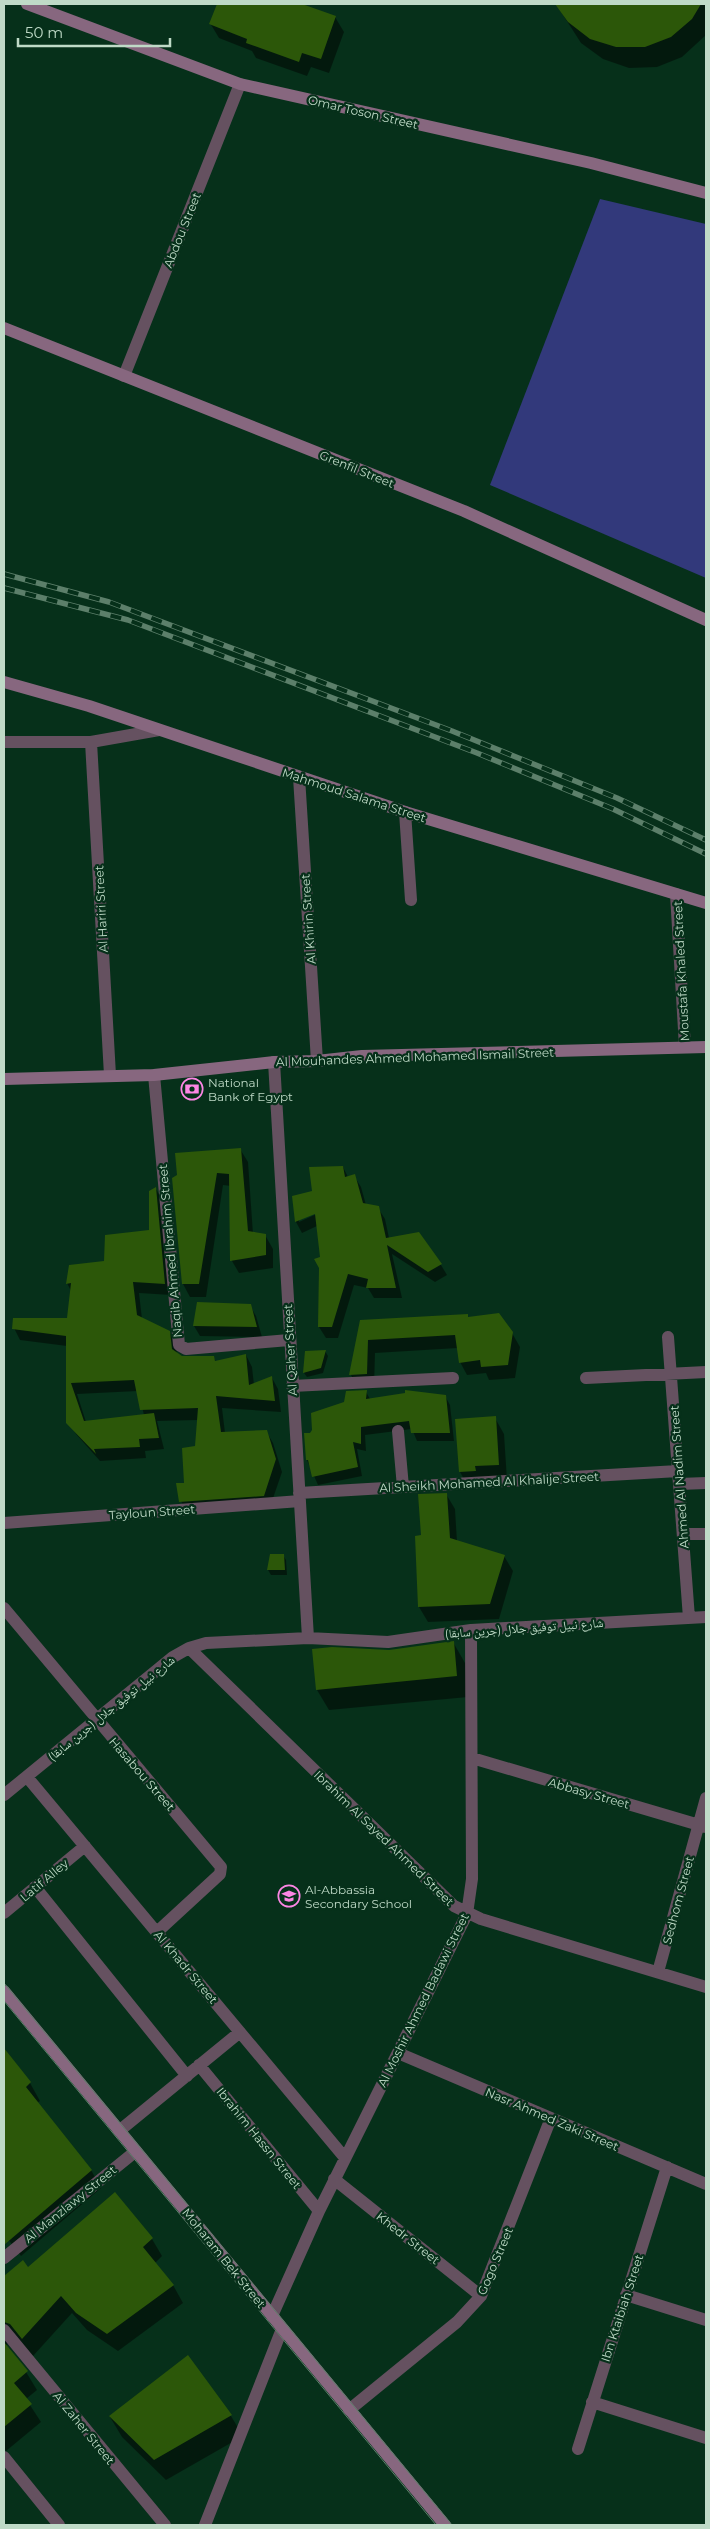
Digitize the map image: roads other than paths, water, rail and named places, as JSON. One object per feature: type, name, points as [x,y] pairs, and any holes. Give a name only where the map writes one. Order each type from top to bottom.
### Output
[{"type":"main road","name":"Omar Toson Street","points":[[27,4],[240,84],[582,161],[706,193]]},
{"type":"main road","name":"Grenfil Street","points":[[4,328],[464,511],[706,620]]},
{"type":"main road","name":"Mahmoud Salama Street","points":[[4,682],[90,706],[404,812],[706,904]]},
{"type":"main road","name":"Al Mouhandes Ahmed Mohamed Ismail Street","points":[[4,1079],[154,1075],[274,1062],[317,1061],[362,1056],[706,1047]]},
{"type":"main road","name":"Moharam Bek Street","points":[[4,1992],[445,2525]]},
{"type":"street","name":"Abdou Street","points":[[124,376],[240,84]]},
{"type":"street","points":[[4,742],[92,742],[159,730]]},
{"type":"street","name":"Al Hariri Street","points":[[92,742],[110,1075]]},
{"type":"street","name":"Al Khirin Street","points":[[299,777],[317,1061]]},
{"type":"street","points":[[404,812],[411,900]]},
{"type":"street","name":"Moustafa Khaled Street","points":[[676,894],[685,1047]]},
{"type":"street","name":"Al Qaher Street","points":[[274,1062],[308,1638]]},
{"type":"street","name":"Naqib Ahmed Ibrahim Street","points":[[154,1075],[179,1345],[186,1349],[289,1340]]},
{"type":"street","name":"Ahmed Al Nadim Street","points":[[668,1337],[689,1618]]},
{"type":"street","points":[[586,1378],[706,1372]]},
{"type":"street","points":[[292,1386],[453,1378]]},
{"type":"street","points":[[398,1431],[403,1487]]},
{"type":"street","name":"Al Sheikh Mohamed Al Khalije Street","points":[[299,1497],[403,1487],[679,1477],[706,1483]]},
{"type":"street","name":"Tayloun Street","points":[[4,1523],[299,1497]]},
{"type":"street","points":[[683,1534],[706,1534]]},
{"type":"street","name":"Hasabou Street","points":[[4,1608],[221,1867],[220,1874],[157,1932]]},
{"type":"street","name":"شارع نبيل توفيق جلال (جرين سابقا)","points":[[4,1795],[173,1657],[189,1648],[206,1643],[308,1638],[388,1642],[471,1630],[706,1617]]},
{"type":"street","name":"Al Moshir Ahmed Badawi Street","points":[[272,2316],[318,2211],[467,1914],[472,1879],[471,1630]]},
{"type":"street","name":"Ibrahim Al Sayed Ahmed Street","points":[[189,1648],[454,1906],[467,1914],[706,1986]]},
{"type":"street","name":"Abbasy Street","points":[[472,1758],[702,1826]]},
{"type":"street","name":"Al Khadr Street","points":[[27,1777],[345,2158]]},
{"type":"street","name":"Sedhom Street","points":[[658,1972],[702,1826],[706,1798]]},
{"type":"street","name":"Latif Alley","points":[[4,1913],[85,1846]]},
{"type":"street","points":[[35,1888],[187,2076]]},
{"type":"street","points":[[119,2131],[240,2032]]},
{"type":"street","name":"Nasr Ahmed Zaki Street","points":[[398,2053],[706,2184]]},
{"type":"street","name":"Ibrahim Hassn Street","points":[[199,2066],[318,2211]]},
{"type":"street","name":"Gogo Street","points":[[348,2410],[457,2322],[481,2296],[551,2118]]},
{"type":"street","name":"Al Manzlawy Street","points":[[4,2258],[136,2151]]},
{"type":"street","name":"Ibn Ktaibiah Street","points":[[578,2449],[667,2167]]},
{"type":"street","name":"Khedr Street","points":[[334,2179],[481,2296]]},
{"type":"street","points":[[626,2295],[706,2320]]},
{"type":"street","points":[[205,2525],[282,2329]]},
{"type":"street","name":"Al Zaher Street","points":[[4,2330],[165,2525]]},
{"type":"street","points":[[592,2402],[706,2438]]},
{"type":"street","points":[[4,2457],[59,2525]]},
{"type":"tram line","points":[[4,1983],[452,2525]]},
{"type":"tram line","points":[[4,2001],[436,2525]]},
{"type":"railway","points":[[4,574],[109,602],[452,731],[617,798],[706,840]]},
{"type":"railway","points":[[4,588],[128,620],[477,753],[613,809],[706,854]]},
{"type":"place","name":"National Bank of Egypt","points":[[192,1089]]},
{"type":"place","name":"Al-Abbassia Secondary School","points":[[289,1896]]}]
